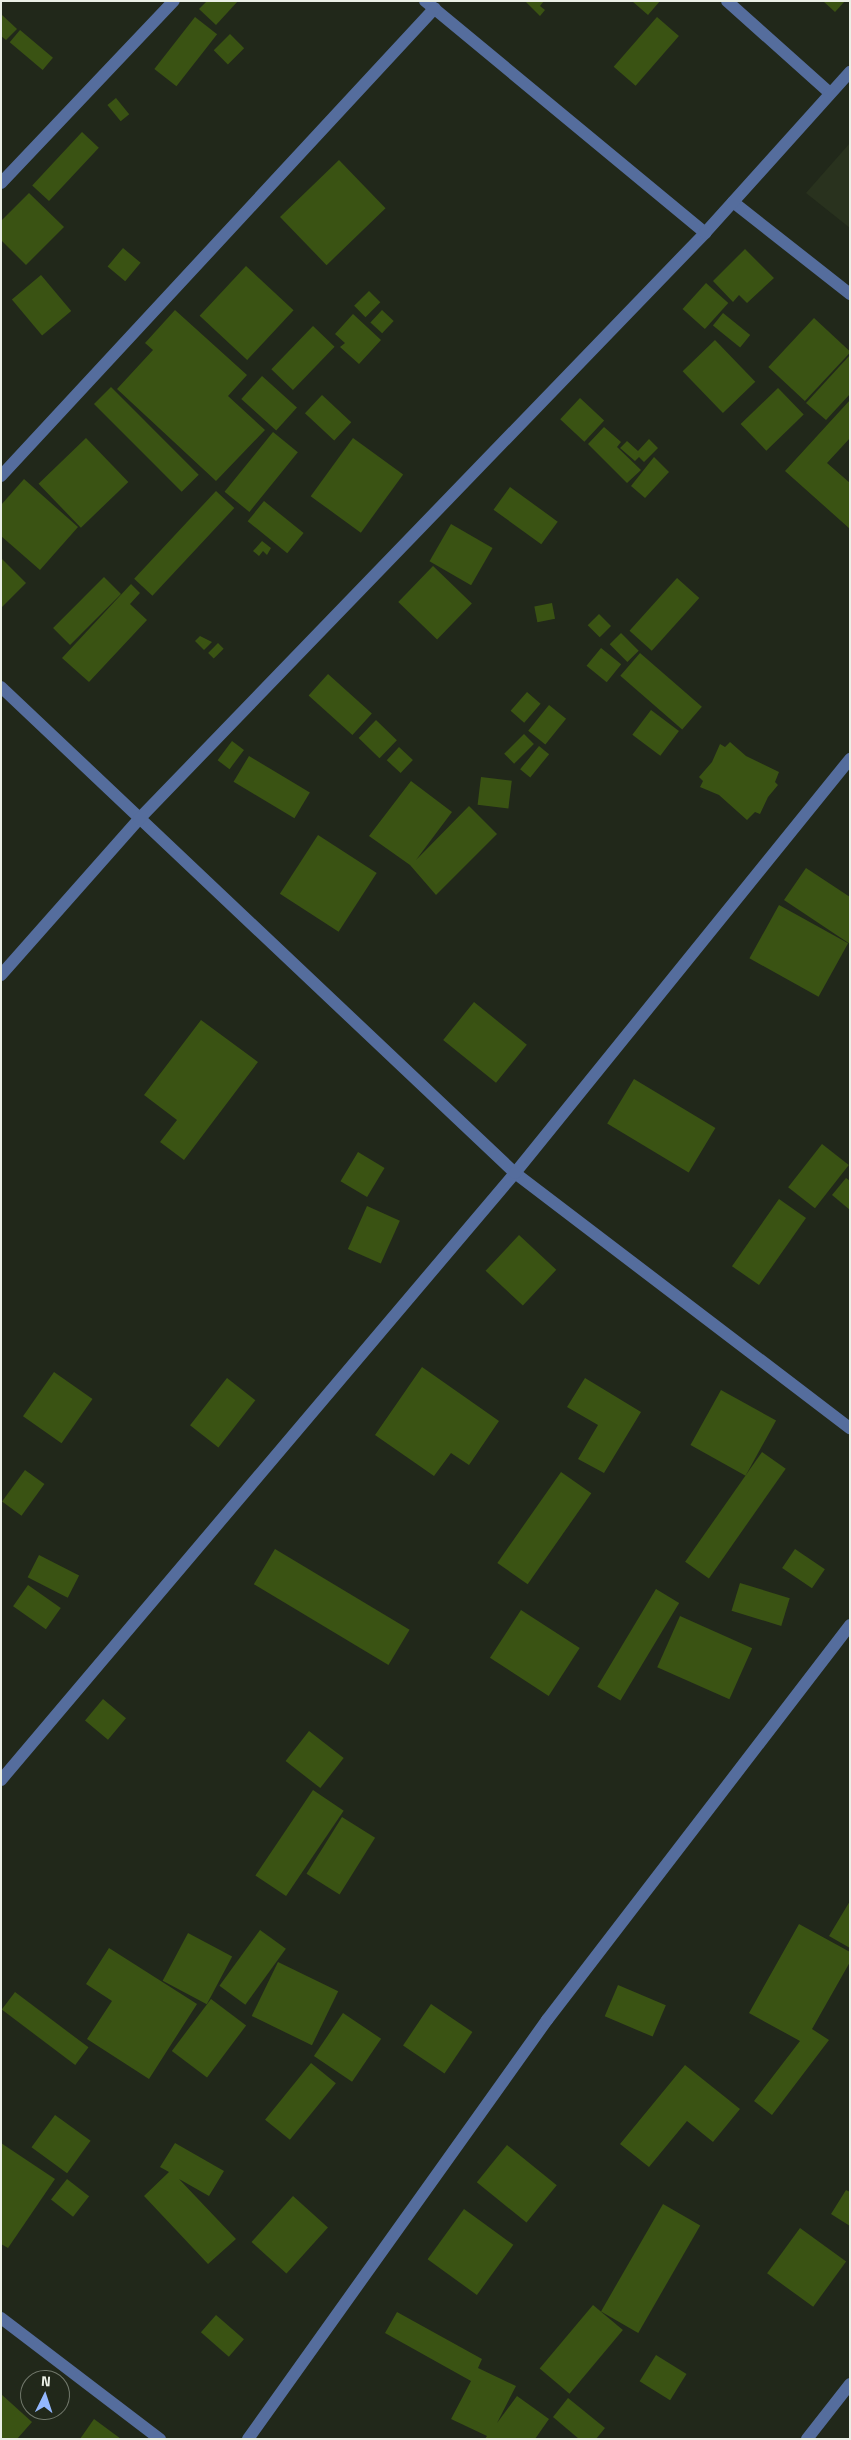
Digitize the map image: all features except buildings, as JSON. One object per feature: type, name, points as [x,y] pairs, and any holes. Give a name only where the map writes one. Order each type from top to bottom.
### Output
[{"type":"street","points":[[1,183],[174,1]]},
{"type":"street","points":[[727,1],[830,93]]},
{"type":"street","points":[[1,476],[430,5],[705,233]]},
{"type":"street","points":[[1,975],[139,819],[705,233],[850,72]]},
{"type":"street","points":[[732,202],[850,294]]},
{"type":"street","points":[[1,687],[516,1174],[850,1428]]},
{"type":"street","points":[[1,1780],[516,1174],[850,759]]},
{"type":"street","points":[[248,2439],[547,2020],[850,1625]]},
{"type":"street","points":[[1,2318],[160,2439]]},
{"type":"street","points":[[807,2439],[850,2384]]},
{"type":"shaded area","points":[[850,143],[850,228],[806,193]]}]
